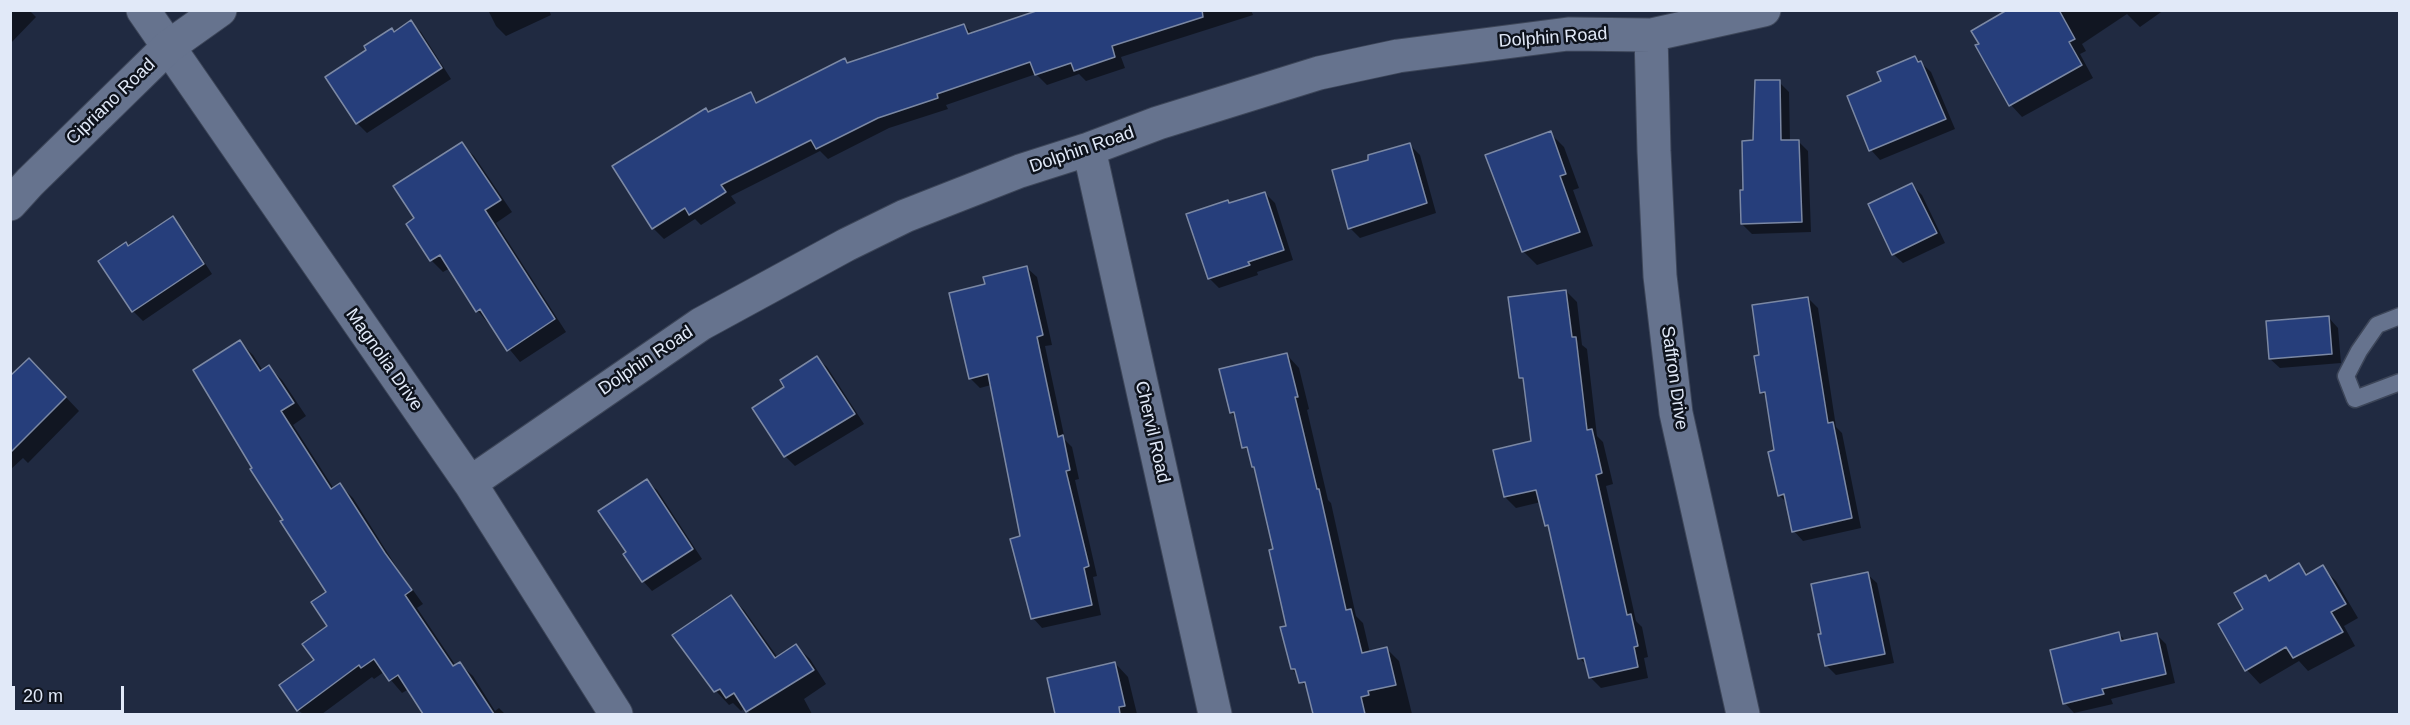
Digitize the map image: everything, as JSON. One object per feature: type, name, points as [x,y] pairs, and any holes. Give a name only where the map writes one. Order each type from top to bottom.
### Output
[{"type":"street","name":"Magnolia Drive","points":[[143,10],[470,483],[616,714]]},
{"type":"street","name":"Cipriano Road","points":[[10,204],[168,47],[220,10]]},
{"type":"street","name":"Dolphin Road","points":[[470,483],[701,324],[846,244],[905,216],[1020,171],[1089,149],[1158,123],[1319,73],[1398,56],[1568,34],[1651,35],[1764,10]]},
{"type":"street","name":"Saffron Drive","points":[[1651,35],[1660,276],[1676,413],[1743,714]]},
{"type":"street","name":"Chervil Road","points":[[1089,149],[1215,714]]},
{"type":"lane","points":[[2400,316],[2377,325],[2359,351],[2346,376],[2355,399],[2400,382]]},
{"type":"building","points":[[1039,10],[1202,10],[1203,17],[1112,46],[1115,57],[1074,71],[1071,63],[1035,75],[1030,62],[937,94],[938,98],[878,118],[816,149],[811,140],[721,185],[726,192],[689,215],[685,208],[652,229],[612,166],[706,108],[708,112],[751,92],[756,103],[845,58],[847,63],[964,24],[968,34]]},
{"type":"building","points":[[2007,10],[2059,10],[2075,39],[2069,42],[2082,65],[2009,106],[1975,45],[1979,44],[1971,31]]},
{"type":"building","points":[[411,20],[442,68],[356,124],[325,77],[366,50],[364,46],[392,28],[394,32]]},
{"type":"building","points":[[1915,56],[1918,62],[1921,61],[1946,119],[1869,151],[1847,96],[1881,81],[1877,72]]},
{"type":"building","points":[[1755,80],[1780,80],[1781,140],[1799,140],[1802,222],[1741,224],[1742,141],[1753,140]]},
{"type":"building","points":[[1551,131],[1566,174],[1560,176],[1580,232],[1522,252],[1485,155]]},
{"type":"building","points":[[462,142],[501,200],[485,210],[555,319],[507,351],[480,309],[476,312],[440,255],[430,261],[406,224],[414,218],[393,186]]},
{"type":"building","points":[[1410,143],[1427,203],[1348,229],[1332,170],[1368,160],[1368,155]]},
{"type":"building","points":[[1912,183],[1937,233],[1892,255],[1868,204]]},
{"type":"building","points":[[1265,192],[1284,250],[1248,262],[1250,265],[1208,279],[1186,214],[1228,200],[1229,203]]},
{"type":"building","points":[[173,216],[204,264],[132,312],[98,261],[126,242],[128,246]]},
{"type":"building","points":[[1027,266],[1043,335],[1037,337],[1058,437],[1063,435],[1070,470],[1066,471],[1089,566],[1084,568],[1092,605],[1031,619],[1010,539],[1020,536],[988,374],[969,379],[949,293],[985,284],[983,277]]},
{"type":"building","points":[[1566,290],[1572,337],[1576,337],[1587,430],[1592,429],[1602,473],[1596,475],[1627,615],[1631,614],[1638,646],[1634,647],[1638,667],[1589,678],[1584,658],[1578,659],[1548,525],[1545,526],[1536,490],[1504,497],[1493,450],[1531,441],[1523,378],[1519,378],[1508,297]]},
{"type":"building","points":[[1808,297],[1828,423],[1833,422],[1852,518],[1792,532],[1784,494],[1778,496],[1768,452],[1774,450],[1765,392],[1760,393],[1754,356],[1759,355],[1752,305]]},
{"type":"building","points":[[2329,316],[2332,354],[2269,359],[2266,321]]},
{"type":"building","points":[[240,340],[260,371],[269,365],[294,403],[281,411],[331,489],[340,483],[412,590],[405,595],[453,666],[460,662],[494,714],[423,714],[398,675],[389,681],[374,659],[361,668],[359,665],[297,711],[279,685],[314,660],[302,644],[327,626],[311,602],[326,592],[280,521],[283,520],[250,469],[252,468],[193,370]]},
{"type":"building","points":[[1287,353],[1298,397],[1295,397],[1317,489],[1319,489],[1346,610],[1351,609],[1362,653],[1387,647],[1396,685],[1368,691],[1369,695],[1361,697],[1365,714],[1313,714],[1305,682],[1299,683],[1295,669],[1291,669],[1280,627],[1286,626],[1269,550],[1273,549],[1254,467],[1252,467],[1247,447],[1242,448],[1234,412],[1230,413],[1219,369]]},
{"type":"building","points":[[817,356],[855,414],[784,457],[752,408],[784,387],[780,380]]},
{"type":"building","points":[[29,358],[66,397],[10,453],[10,376]]},
{"type":"building","points":[[647,479],[693,549],[642,582],[623,554],[626,552],[598,511]]},
{"type":"building","points":[[2299,563],[2306,575],[2323,565],[2346,604],[2331,612],[2343,632],[2293,658],[2286,647],[2245,671],[2218,624],[2243,609],[2234,593],[2266,575],[2269,581]]},
{"type":"building","points":[[1868,572],[1885,654],[1825,666],[1811,584]]},
{"type":"building","points":[[731,595],[775,658],[796,644],[814,670],[746,712],[734,693],[726,698],[720,689],[714,692],[672,635]]},
{"type":"building","points":[[2119,632],[2121,641],[2157,633],[2166,674],[2102,689],[2104,694],[2063,704],[2050,650]]},
{"type":"building","points":[[1115,662],[1125,706],[1119,707],[1120,714],[1055,714],[1047,678]]}]
